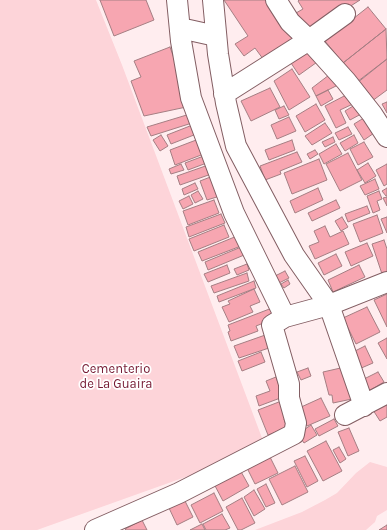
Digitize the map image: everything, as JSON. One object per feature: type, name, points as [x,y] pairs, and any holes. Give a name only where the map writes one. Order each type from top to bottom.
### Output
[{"type":"street","points":[[177,0],[191,98],[234,213],[285,317]]},
{"type":"street","points":[[213,0],[218,54],[224,94],[236,146],[294,256],[329,305],[364,406]]},
{"type":"street","points":[[276,0],[290,22],[309,40],[350,87],[372,114],[387,137]]},
{"type":"street","points":[[224,94],[309,40],[345,14]]},
{"type":"street","points":[[180,28],[216,36]]},
{"type":"street","points":[[94,530],[179,493],[294,434],[296,423],[288,398],[288,384],[272,324],[285,317],[329,305],[387,282]]},
{"type":"street","points":[[345,415],[387,393]]},
{"type":"green space","name":"Cementerio de La Guaira","points":[[0,0],[96,0],[122,65],[265,446],[247,455],[37,530],[0,530]]},
{"type":"green space","points":[[370,462],[387,467],[387,510],[377,516],[375,522],[366,530],[255,530],[302,512],[337,493],[356,473]]},
{"type":"building","points":[[100,0],[146,0],[154,20],[114,36]]},
{"type":"building","points":[[224,0],[275,0],[302,40],[266,63],[255,48],[244,56],[235,44],[248,36]]},
{"type":"building","points":[[360,0],[310,32],[296,13],[303,9],[298,1]]},
{"type":"building","points":[[368,7],[386,29],[343,63],[325,41]]},
{"type":"building","points":[[386,29],[387,59],[357,83],[343,63]]},
{"type":"building","points":[[170,47],[191,106],[144,116],[131,81],[141,77],[134,61]]},
{"type":"building","points":[[309,47],[320,60],[299,75],[289,60]]},
{"type":"building","points":[[387,59],[387,90],[368,104],[353,85]]},
{"type":"building","points":[[292,69],[310,97],[289,110],[274,81]]},
{"type":"building","points":[[333,72],[342,83],[316,96],[312,88]]},
{"type":"building","points":[[270,88],[280,107],[251,121],[241,101]]},
{"type":"building","points":[[328,90],[333,99],[321,106],[316,96]]},
{"type":"building","points":[[348,94],[353,104],[340,110],[346,123],[336,128],[325,106]]},
{"type":"building","points":[[387,102],[387,113],[382,104]]},
{"type":"building","points":[[358,103],[363,113],[350,120],[345,111]]},
{"type":"building","points":[[316,104],[325,120],[305,132],[296,116]]},
{"type":"building","points":[[284,106],[289,115],[279,119],[275,110]]},
{"type":"building","points":[[190,114],[192,123],[151,136],[147,127]]},
{"type":"building","points":[[367,116],[377,131],[364,140],[354,124]]},
{"type":"building","points":[[289,117],[296,131],[277,139],[271,125]]},
{"type":"building","points":[[325,123],[332,133],[312,145],[305,136]]},
{"type":"building","points":[[195,124],[199,133],[171,144],[167,135]]},
{"type":"building","points":[[348,127],[352,134],[339,140],[335,133]]},
{"type":"building","points":[[161,135],[168,146],[160,151],[153,140]]},
{"type":"building","points":[[354,135],[358,143],[345,151],[340,143]]},
{"type":"building","points":[[204,137],[209,152],[175,165],[170,150]]},
{"type":"building","points":[[333,137],[335,142],[325,147],[322,142]]},
{"type":"building","points":[[292,140],[295,150],[269,160],[265,150]]},
{"type":"building","points":[[364,142],[373,157],[358,165],[350,149]]},
{"type":"building","points":[[336,144],[342,154],[324,164],[319,154]]},
{"type":"building","points":[[315,150],[318,154],[310,159],[307,154]]},
{"type":"building","points":[[297,152],[302,162],[280,171],[281,174],[265,180],[260,166]]},
{"type":"building","points":[[348,153],[362,180],[340,191],[326,164]]},
{"type":"building","points":[[209,154],[212,161],[188,170],[185,163]]},
{"type":"building","points":[[319,159],[327,180],[292,194],[284,173]]},
{"type":"building","points":[[214,163],[217,172],[180,185],[177,176]]},
{"type":"building","points":[[368,163],[376,176],[365,183],[357,170]]},
{"type":"building","points":[[181,164],[184,170],[171,174],[169,169]]},
{"type":"building","points":[[387,164],[387,184],[384,186],[376,170]]},
{"type":"building","points":[[213,176],[220,196],[207,200],[200,181]]},
{"type":"building","points":[[375,179],[379,189],[365,195],[360,186]]},
{"type":"building","points":[[195,183],[198,189],[184,195],[182,189]]},
{"type":"building","points":[[318,188],[323,200],[295,213],[290,201]]},
{"type":"building","points":[[387,188],[387,196],[386,196],[382,191]]},
{"type":"building","points":[[198,191],[203,199],[195,203],[191,195]]},
{"type":"building","points":[[379,191],[382,199],[377,201],[380,210],[373,213],[367,196]]},
{"type":"building","points":[[189,196],[193,204],[183,209],[179,201]]},
{"type":"building","points":[[387,197],[387,206],[383,198]]},
{"type":"building","points":[[214,200],[219,213],[188,225],[183,211]]},
{"type":"building","points":[[336,200],[340,208],[312,221],[308,213]]},
{"type":"building","points":[[367,206],[370,213],[348,222],[345,214]]},
{"type":"building","points":[[221,214],[225,223],[189,237],[186,227]]},
{"type":"building","points":[[377,215],[383,233],[360,242],[353,224]]},
{"type":"building","points":[[342,217],[348,227],[341,231],[335,221]]},
{"type":"building","points":[[387,217],[387,233],[381,219]]},
{"type":"building","points":[[224,225],[229,237],[194,251],[189,239]]},
{"type":"building","points":[[325,226],[330,237],[343,231],[349,244],[315,259],[309,246],[319,242],[314,231]]},
{"type":"building","points":[[237,236],[241,246],[202,261],[198,252]]},
{"type":"building","points":[[384,240],[387,249],[387,272],[382,274],[372,244]]},
{"type":"building","points":[[367,243],[373,256],[351,266],[345,252]]},
{"type":"building","points":[[246,245],[249,253],[208,270],[205,262]]},
{"type":"building","points":[[336,254],[342,266],[324,275],[318,263]]},
{"type":"building","points":[[247,264],[249,270],[237,275],[234,269]]},
{"type":"building","points":[[227,265],[230,273],[208,282],[204,274]]},
{"type":"building","points":[[359,265],[365,277],[333,292],[328,280]]},
{"type":"building","points":[[285,271],[289,278],[279,283],[275,276]]},
{"type":"building","points":[[247,273],[249,281],[214,293],[211,286]]},
{"type":"building","points":[[288,280],[290,284],[284,288],[281,284]]},
{"type":"building","points":[[254,281],[256,288],[219,302],[217,296]]},
{"type":"building","points":[[254,289],[260,302],[250,306],[253,312],[229,322],[222,307],[230,304],[228,301]]},
{"type":"building","points":[[387,294],[387,327],[374,300]]},
{"type":"building","points":[[367,307],[380,332],[356,344],[343,318]]},
{"type":"building","points":[[272,308],[276,318],[256,326],[258,331],[231,341],[228,332],[230,331],[228,325]]},
{"type":"building","points":[[271,333],[275,346],[239,358],[234,346]]},
{"type":"building","points":[[387,338],[387,359],[378,343]]},
{"type":"building","points":[[365,346],[373,363],[359,369],[351,353]]},
{"type":"building","points":[[261,352],[265,362],[242,371],[238,361]]},
{"type":"building","points":[[345,367],[352,399],[333,403],[332,395],[329,395],[323,372]]},
{"type":"building","points":[[308,368],[311,376],[301,380],[297,372]]},
{"type":"building","points":[[378,372],[384,382],[367,392],[360,381]]},
{"type":"building","points":[[276,377],[283,397],[259,406],[256,396],[270,391],[266,381]]},
{"type":"building","points":[[321,398],[330,416],[307,426],[299,408]]},
{"type":"building","points":[[284,400],[291,417],[284,419],[287,428],[268,435],[258,410]]},
{"type":"building","points":[[387,400],[387,417],[380,421],[373,410]]},
{"type":"building","points":[[334,419],[338,426],[319,436],[315,429]]},
{"type":"building","points":[[311,425],[317,435],[304,443],[298,434]]},
{"type":"building","points":[[349,428],[359,451],[348,456],[338,432]]},
{"type":"building","points":[[326,441],[342,471],[323,481],[307,451]]},
{"type":"building","points":[[339,447],[346,459],[340,463],[333,450]]},
{"type":"building","points":[[268,453],[278,473],[255,484],[245,464]]},
{"type":"building","points":[[305,456],[318,481],[307,487],[294,461]]},
{"type":"building","points":[[295,466],[308,492],[282,505],[269,479]]},
{"type":"building","points":[[239,468],[249,486],[223,501],[213,482]]},
{"type":"building","points":[[266,484],[275,503],[266,507],[257,489]]},
{"type":"building","points":[[254,490],[265,509],[254,516],[244,497]]},
{"type":"building","points":[[214,493],[223,511],[200,523],[191,505]]},
{"type":"building","points":[[242,498],[255,523],[238,530],[226,507]]},
{"type":"building","points":[[185,501],[193,517],[177,525],[169,508]]},
{"type":"building","points":[[222,514],[230,528],[225,530],[206,530],[203,524]]},
{"type":"building","points":[[142,520],[147,530],[125,529]]},
{"type":"building","points":[[202,524],[205,530],[190,530]]},
{"type":"building","points":[[387,525],[387,530],[379,530]]}]
